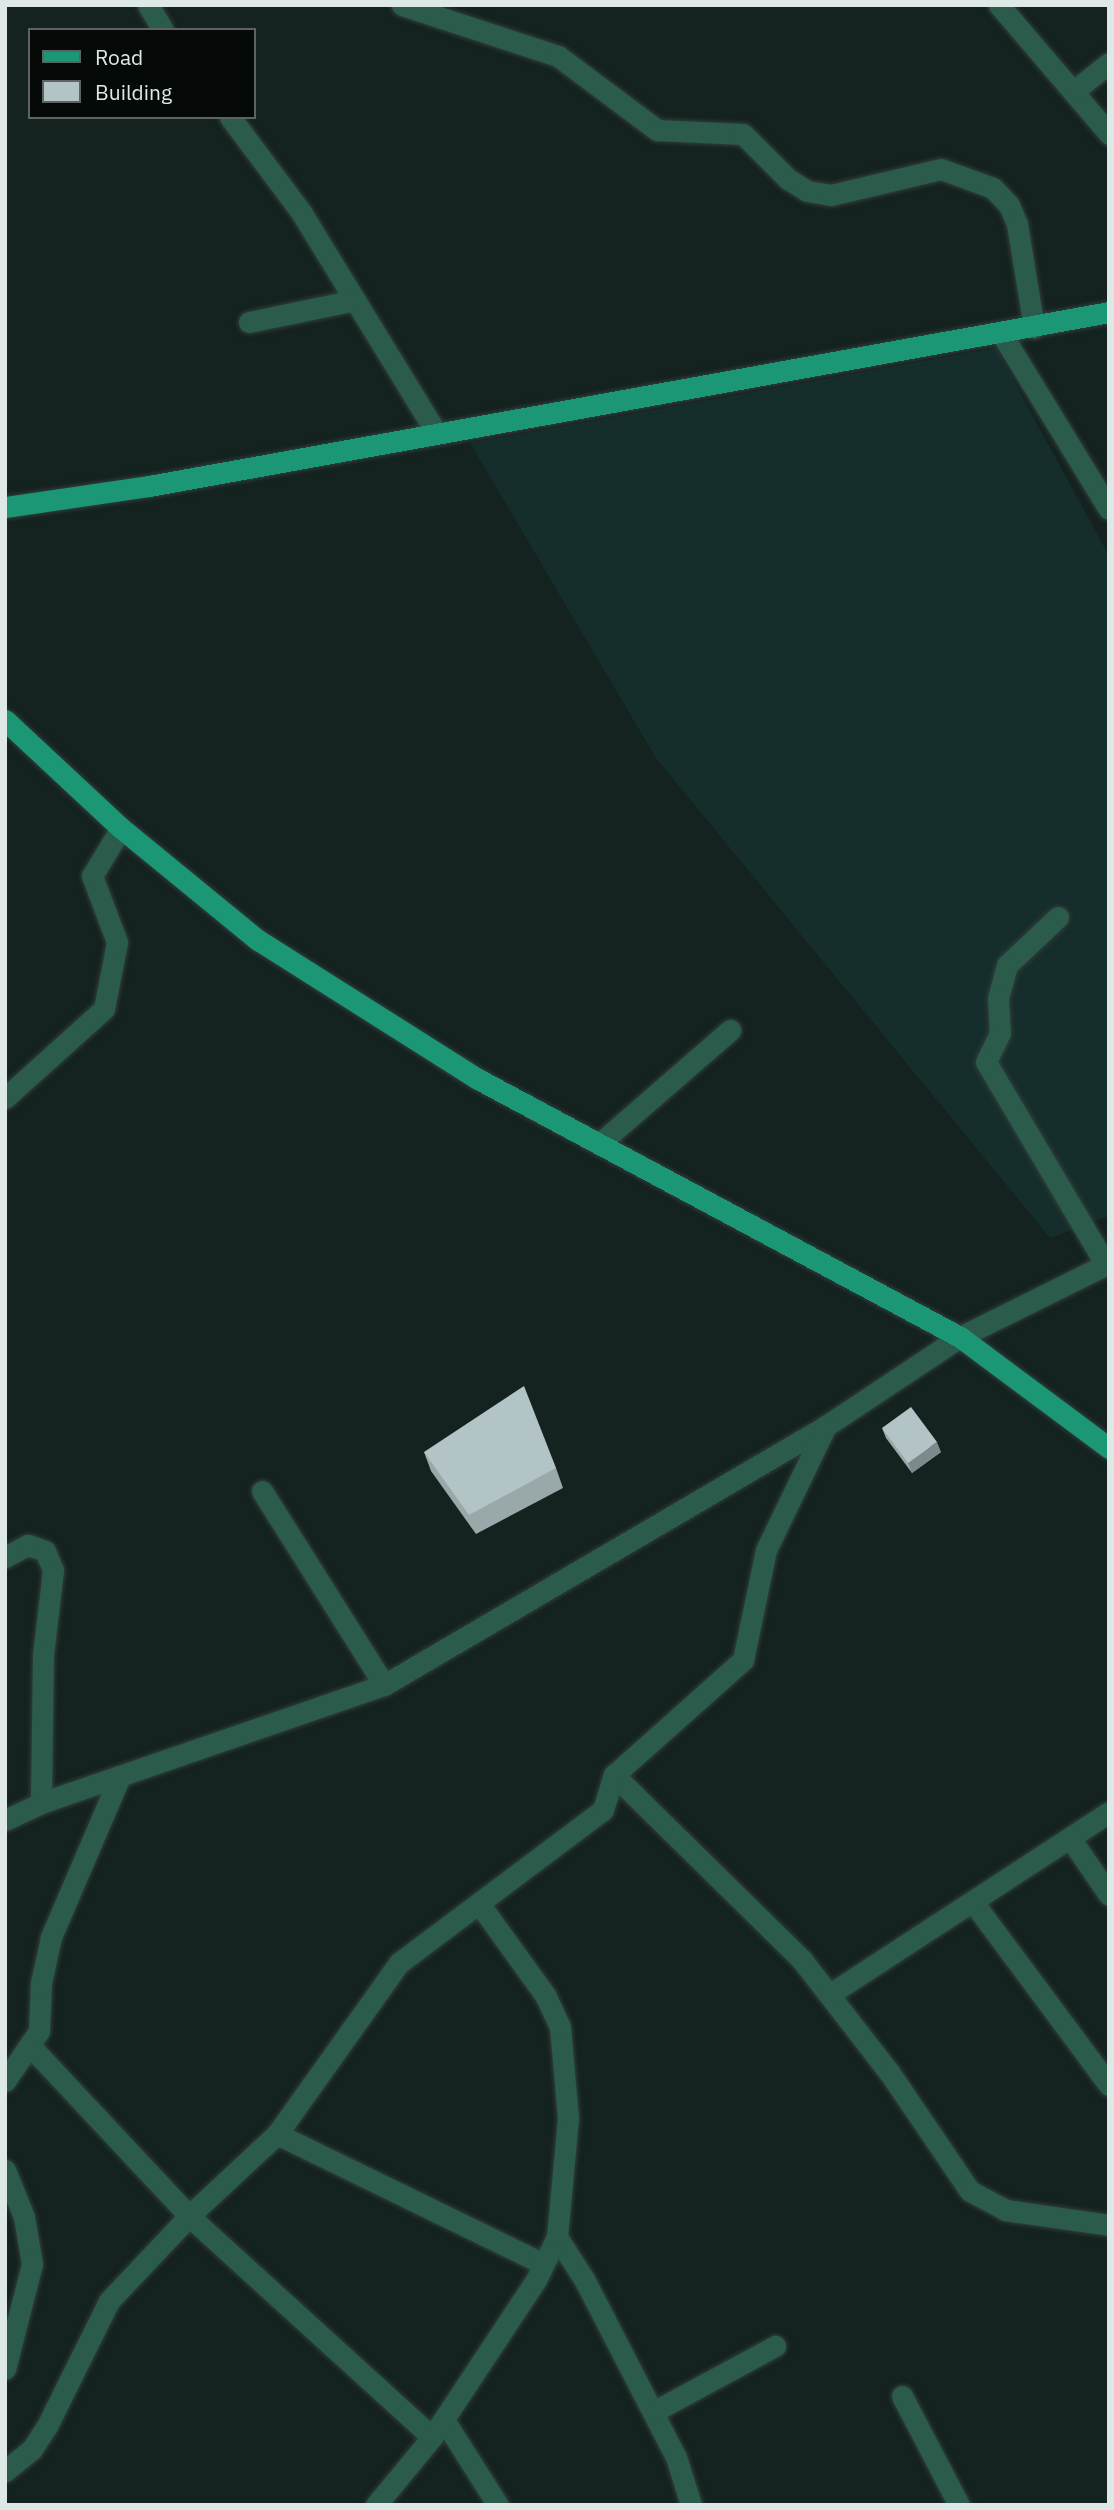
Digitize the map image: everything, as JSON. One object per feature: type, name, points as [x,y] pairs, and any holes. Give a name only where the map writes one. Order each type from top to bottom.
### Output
[{"type":"main road","points":[[5,506],[149,486],[1034,328],[1109,312]]},
{"type":"main road","points":[[5,720],[121,828],[258,940],[478,1079],[960,1337],[1109,1448]]},
{"type":"street","points":[[148,5],[162,28]]},
{"type":"street","points":[[402,5],[558,56],[657,130],[743,134],[788,179],[807,191],[831,195],[942,169],[993,188],[1017,224],[1034,328]]},
{"type":"street","points":[[999,5],[1075,90],[1109,134]]},
{"type":"street","points":[[1075,90],[1109,63]]},
{"type":"street","points":[[232,119],[282,184],[437,434]]},
{"type":"street","points":[[249,322],[355,300]]},
{"type":"street","points":[[1001,333],[1109,509]]},
{"type":"street","points":[[5,1098],[104,1009],[117,942],[92,876],[121,828]]},
{"type":"street","points":[[5,1820],[41,1803],[384,1685],[827,1426],[960,1337],[1107,1264],[986,1062],[1000,1033],[998,998],[1007,965],[1058,917]]},
{"type":"street","points":[[599,1144],[730,1030]]},
{"type":"street","points":[[5,2471],[32,2449],[47,2426],[109,2301],[189,2216],[277,2134],[399,1963],[480,1905],[603,1810],[614,1775],[743,1661],[766,1550],[827,1426]]},
{"type":"street","points":[[262,1491],[384,1685]]},
{"type":"street","points":[[5,1557],[28,1545],[45,1551],[53,1570],[43,1656],[41,1803]]},
{"type":"street","points":[[614,1775],[751,1906],[830,1994],[970,2191],[1005,2210],[1109,2225]]},
{"type":"street","points":[[5,2081],[32,2048],[39,2031],[41,1983],[51,1937],[120,1776]]},
{"type":"street","points":[[830,1994],[1109,1812]]},
{"type":"street","points":[[1070,1838],[1109,1895]]},
{"type":"street","points":[[973,1902],[1109,2085]]},
{"type":"street","points":[[376,2505],[438,2428],[543,2264],[556,2237],[568,2118],[560,2027],[545,1995],[480,1905]]},
{"type":"street","points":[[32,2048],[189,2216],[438,2428],[498,2505]]},
{"type":"street","points":[[277,2134],[543,2264]]},
{"type":"street","points":[[5,2170],[24,2217],[32,2264],[5,2370]]},
{"type":"street","points":[[556,2237],[676,2457],[691,2505]]},
{"type":"street","points":[[653,2412],[775,2346]]},
{"type":"street","points":[[902,2396],[959,2505]]},
{"type":"shaded area","points":[[996,348],[1109,556],[1109,1216],[1050,1238],[656,758],[470,443]]},
{"type":"building","points":[[524,1386],[556,1468],[469,1515],[424,1452]]},
{"type":"building","points":[[911,1407],[937,1442],[908,1463],[882,1428]]}]
